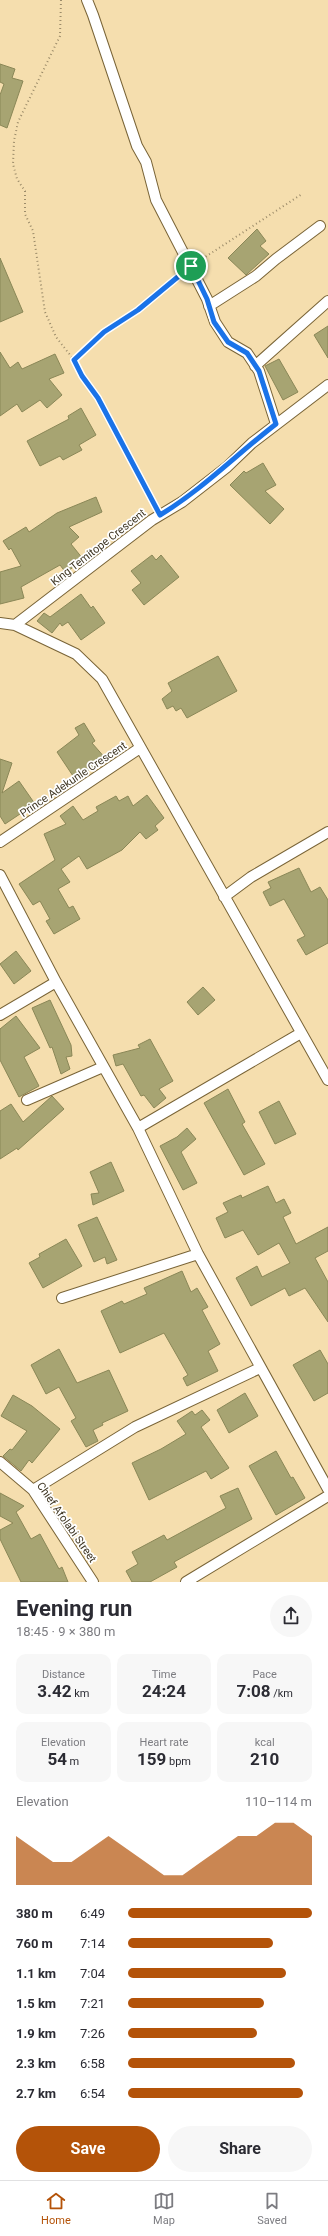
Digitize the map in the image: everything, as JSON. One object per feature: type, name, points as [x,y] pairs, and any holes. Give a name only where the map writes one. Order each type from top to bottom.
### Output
[{"type":"street","points":[[86,0],[93,15],[136,146],[146,162],[156,200],[191,266],[209,306],[214,322],[228,342],[247,353],[255,366],[266,388],[276,424]]},
{"type":"street","points":[[209,306],[256,276],[320,226]]},
{"type":"street","points":[[255,366],[328,301]]},
{"type":"street","name":"King Temitope Crescent","points":[[15,625],[160,515],[182,502],[227,467],[252,443],[328,384]]},
{"type":"street","points":[[0,623],[15,625],[76,654],[102,679],[328,1080]]},
{"type":"street","name":"Prince Adekunle Crescent","points":[[0,842],[140,748]]},
{"type":"street","points":[[224,896],[252,877],[328,832]]},
{"type":"street","points":[[0,875],[56,982],[138,1128],[198,1254],[328,1489]]},
{"type":"street","points":[[0,1015],[56,982]]},
{"type":"street","points":[[138,1128],[301,1033]]},
{"type":"street","points":[[27,1100],[104,1066]]},
{"type":"street","points":[[62,1298],[198,1254]]},
{"type":"street","points":[[33,1490],[135,1427],[260,1368]]},
{"type":"street","name":"Chief Afolabi Street","points":[[0,1462],[33,1490],[93,1582]]},
{"type":"street","points":[[186,1582],[328,1496]]},
{"type":"path","points":[[61,0],[60,36],[18,122],[14,141],[13,164],[17,179],[25,191],[25,214],[33,231],[45,312],[56,337],[74,360],[82,376],[98,398],[160,515]]},
{"type":"path","points":[[74,360],[104,332],[138,310],[191,266],[302,194]]},
{"type":"building","points":[[0,64],[15,69],[12,78],[23,81],[7,128],[0,125],[0,95],[4,84],[0,82]]},
{"type":"building","points":[[257,229],[266,241],[260,246],[269,254],[246,275],[228,258]]},
{"type":"building","points":[[0,258],[23,312],[0,322]]},
{"type":"building","points":[[328,326],[328,358],[314,335]]},
{"type":"building","points":[[0,352],[10,368],[18,362],[22,369],[55,354],[64,373],[49,379],[62,395],[47,408],[40,400],[22,412],[17,404],[0,416]]},
{"type":"building","points":[[279,359],[298,392],[283,400],[265,366]]},
{"type":"building","points":[[81,408],[96,435],[79,445],[82,450],[63,460],[60,456],[40,466],[27,441],[69,419],[68,416]]},
{"type":"building","points":[[263,463],[276,485],[265,491],[284,509],[270,524],[230,485],[244,471],[246,473]]},
{"type":"building","points":[[96,497],[102,512],[69,527],[79,537],[71,544],[83,559],[66,573],[60,565],[21,587],[24,598],[0,604],[0,572],[21,566],[11,548],[9,550],[3,541],[26,527],[29,532],[57,513]]},
{"type":"building","points":[[152,555],[156,560],[161,555],[179,577],[144,605],[132,590],[141,583],[131,571]]},
{"type":"building","points":[[81,594],[91,608],[93,606],[105,623],[81,640],[68,622],[62,626],[60,623],[52,633],[37,621],[44,613],[50,617]]},
{"type":"building","points":[[218,656],[237,691],[187,718],[181,708],[176,711],[173,706],[167,709],[162,699],[172,691],[168,683]]},
{"type":"building","points":[[84,723],[95,741],[92,743],[106,759],[75,779],[57,752],[79,735],[75,728]]},
{"type":"building","points":[[0,759],[12,763],[2,793],[19,781],[35,804],[5,824],[0,816]]},
{"type":"building","points":[[147,795],[164,818],[155,826],[158,830],[146,839],[140,832],[122,850],[87,869],[79,856],[61,869],[70,882],[58,889],[69,908],[73,906],[80,919],[54,934],[46,921],[50,919],[40,901],[33,905],[19,884],[55,860],[44,834],[66,824],[60,816],[73,806],[83,820],[98,811],[96,807],[116,796],[119,801],[128,796],[133,806]]},
{"type":"building","points":[[299,868],[311,892],[320,887],[328,900],[328,943],[306,955],[297,940],[305,936],[284,899],[270,906],[263,892],[271,888],[268,882]]},
{"type":"building","points":[[16,951],[31,971],[14,984],[0,964]]},
{"type":"building","points":[[203,987],[215,1000],[198,1015],[187,1002]]},
{"type":"building","points":[[50,1000],[71,1045],[72,1056],[66,1057],[70,1069],[61,1074],[52,1047],[50,1048],[32,1008]]},
{"type":"building","points":[[16,1016],[40,1048],[24,1057],[39,1086],[19,1097],[0,1060],[0,1029]]},
{"type":"building","points":[[150,1039],[173,1081],[159,1089],[166,1098],[154,1108],[144,1095],[141,1096],[123,1064],[116,1066],[113,1055],[140,1048],[138,1045]]},
{"type":"building","points":[[228,1089],[245,1122],[242,1124],[265,1164],[244,1175],[204,1103]]},
{"type":"building","points":[[52,1096],[64,1109],[18,1150],[17,1148],[0,1159],[0,1111],[11,1104],[23,1122]]},
{"type":"building","points":[[279,1101],[296,1134],[275,1144],[259,1112]]},
{"type":"building","points":[[187,1128],[196,1139],[181,1152],[197,1183],[183,1190],[160,1146],[177,1137]]},
{"type":"building","points":[[111,1162],[124,1191],[93,1205],[91,1194],[99,1193],[90,1172]]},
{"type":"building","points":[[268,1186],[276,1203],[284,1199],[291,1213],[283,1217],[296,1244],[328,1227],[328,1251],[315,1258],[328,1282],[328,1322],[305,1288],[289,1296],[285,1288],[251,1306],[236,1278],[257,1266],[262,1277],[290,1263],[279,1243],[258,1255],[243,1230],[225,1238],[216,1218],[228,1212],[223,1203],[241,1195],[242,1198]]},
{"type":"building","points":[[97,1217],[117,1260],[107,1264],[105,1257],[94,1262],[78,1225]]},
{"type":"building","points":[[66,1239],[82,1266],[43,1288],[29,1263],[40,1257],[39,1254]]},
{"type":"building","points":[[182,1271],[191,1292],[197,1288],[208,1307],[202,1310],[220,1344],[208,1351],[218,1371],[187,1386],[183,1378],[188,1375],[164,1333],[120,1353],[101,1311],[122,1301],[124,1304],[147,1294],[144,1288]]},
{"type":"building","points":[[59,1349],[77,1383],[109,1370],[128,1411],[102,1423],[103,1425],[93,1430],[98,1441],[86,1447],[71,1421],[76,1418],[59,1387],[46,1394],[31,1365]]},
{"type":"building","points":[[320,1350],[328,1364],[328,1393],[314,1401],[293,1365]]},
{"type":"building","points":[[245,1393],[258,1416],[229,1433],[217,1410]]},
{"type":"building","points":[[13,1395],[32,1406],[60,1429],[32,1463],[29,1460],[21,1471],[3,1456],[10,1449],[12,1450],[27,1431],[1,1416]]},
{"type":"building","points":[[202,1410],[210,1420],[201,1427],[229,1468],[211,1479],[206,1471],[149,1500],[132,1463],[161,1449],[186,1434],[177,1421],[192,1411],[195,1415]]},
{"type":"building","points":[[276,1451],[291,1478],[293,1477],[305,1498],[276,1515],[249,1466]]},
{"type":"building","points":[[238,1488],[252,1519],[174,1562],[177,1567],[150,1582],[132,1582],[126,1571],[138,1564],[132,1552],[164,1535],[167,1540],[226,1508],[220,1496]]},
{"type":"building","points":[[0,1493],[24,1506],[16,1512],[31,1539],[40,1534],[59,1569],[62,1567],[68,1582],[21,1582],[0,1539],[0,1530],[13,1523],[0,1516]]},
{"type":"route","points":[[191,266],[207,299],[214,322],[228,342],[247,353],[259,371],[266,388],[276,424],[252,443],[227,467],[204,483],[182,502],[160,515],[141,482],[98,398],[82,376],[74,360],[104,332],[138,310],[191,266]]}]
